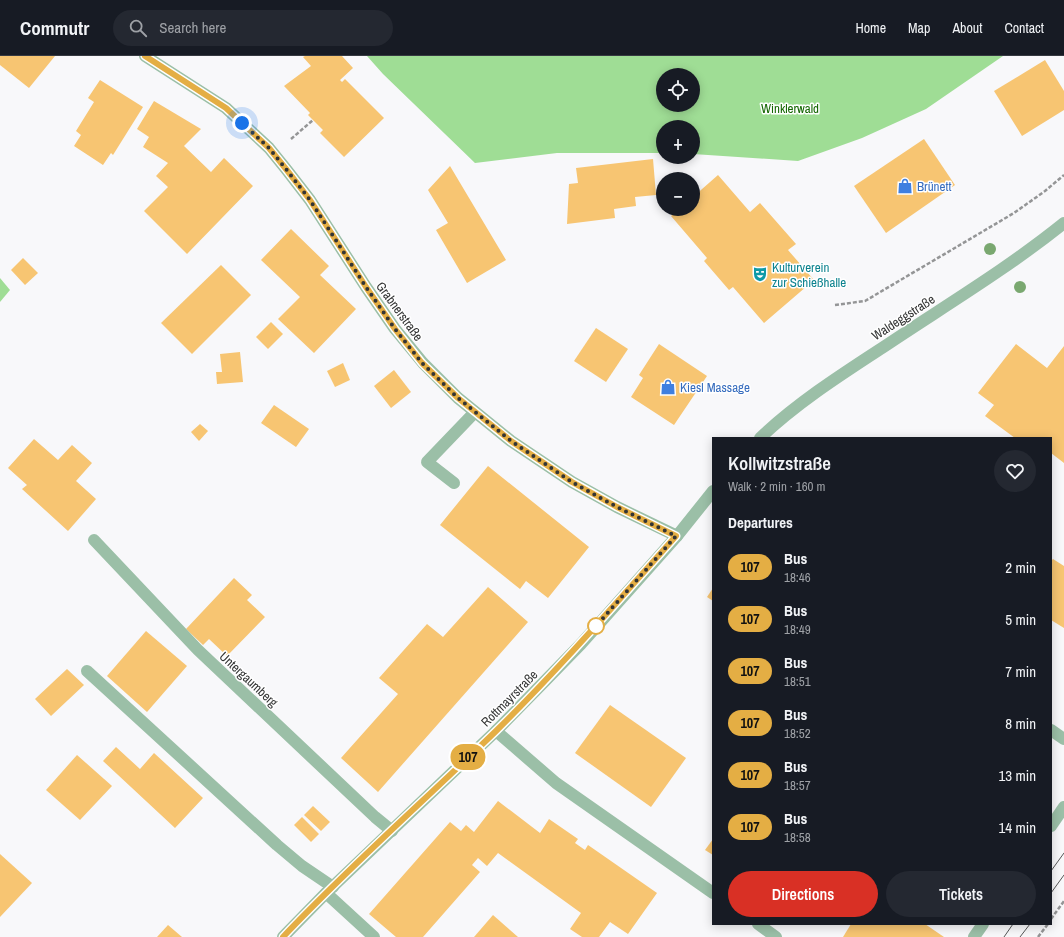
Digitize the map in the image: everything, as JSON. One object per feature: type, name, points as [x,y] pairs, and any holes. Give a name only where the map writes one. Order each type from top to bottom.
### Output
[{"type":"street","name":"Grabnerstraße","points":[[145,56],[226,108],[269,148],[310,200],[395,329],[422,363],[458,398],[511,441],[572,482],[617,507],[676,536]]},
{"type":"street","name":"Waldeggstraße","points":[[761,437],[776,423],[820,388],[1013,261],[1064,223]]},
{"type":"street","points":[[454,483],[427,462],[476,412]]},
{"type":"street","points":[[676,536],[712,491]]},
{"type":"street","name":"Rottmayrstraße","points":[[283,937],[329,890],[496,731],[581,644],[676,536]]},
{"type":"street","name":"Untergaumberg","points":[[94,540],[198,650],[392,831]]},
{"type":"street","points":[[87,671],[277,845],[329,890],[374,937]]},
{"type":"street","points":[[496,731],[556,783],[712,892]]},
{"type":"street","points":[[1052,731],[1064,739]]},
{"type":"street","points":[[1052,825],[1064,807]]},
{"type":"street","points":[[759,925],[776,937]]},
{"type":"street","points":[[974,937],[982,925]]},
{"type":"path","points":[[288,142],[313,120]]},
{"type":"path","points":[[835,306],[865,301],[1014,213],[1045,191],[1064,175]]},
{"type":"path","points":[[1052,918],[1064,901]]},
{"type":"path","points":[[1038,937],[1047,925]]},
{"type":"green space","name":"Winklerwald","points":[[367,56],[1003,56],[926,109],[862,138],[798,161],[700,154],[700,120],[656,120],[656,153],[557,153],[475,163],[383,74]]},
{"type":"green space","points":[[0,278],[10,290],[0,302]]},
{"type":"building","points":[[0,56],[55,56],[29,88],[0,65]]},
{"type":"building","points":[[342,56],[353,68],[340,80],[342,82],[345,79],[384,118],[344,157],[320,133],[323,130],[308,115],[310,113],[284,86],[311,66],[303,57]]},
{"type":"building","points":[[1045,60],[1064,91],[1064,110],[1022,136],[994,91]]},
{"type":"building","points":[[100,80],[143,107],[113,155],[111,153],[103,165],[74,146],[81,135],[76,131],[94,102],[88,98]]},
{"type":"building","points":[[154,101],[201,129],[184,146],[211,172],[224,158],[253,186],[187,254],[144,211],[168,187],[156,176],[168,163],[143,147],[149,137],[137,129]]},
{"type":"building","name":"Brünett","points":[[924,139],[955,185],[886,233],[854,186]]},
{"type":"building","points":[[653,159],[656,195],[635,197],[636,206],[614,209],[615,218],[567,224],[569,184],[578,183],[576,168]]},
{"type":"building","points":[[450,166],[506,260],[467,283],[436,230],[448,223],[428,190]]},
{"type":"building","points":[[718,175],[750,212],[760,203],[796,244],[788,250],[814,280],[764,323],[733,287],[729,290],[704,261],[707,258],[671,216],[700,216],[700,191]]},
{"type":"building","points":[[291,229],[329,266],[320,275],[356,309],[314,353],[278,319],[300,297],[261,260]]},
{"type":"building","points":[[23,258],[38,273],[25,285],[11,270]]},
{"type":"building","points":[[221,265],[251,295],[192,354],[161,323]]},
{"type":"building","points":[[271,322],[283,334],[268,349],[256,337]]},
{"type":"building","points":[[596,328],[628,349],[606,382],[574,361]]},
{"type":"building","name":"Kiesl Massage","points":[[659,344],[707,376],[674,425],[631,397],[643,378],[639,375]]},
{"type":"building","points":[[1016,344],[1047,368],[1064,346],[1064,463],[1052,454],[1052,437],[1014,437],[985,416],[994,405],[978,393]]},
{"type":"building","points":[[240,352],[243,382],[217,384],[216,372],[222,372],[220,354]]},
{"type":"building","points":[[343,363],[350,380],[335,387],[327,371]]},
{"type":"building","points":[[394,370],[411,392],[391,408],[374,386]]},
{"type":"building","points":[[274,405],[309,429],[296,447],[261,423]]},
{"type":"building","points":[[200,424],[208,431],[199,441],[191,432]]},
{"type":"building","points":[[34,439],[58,460],[72,445],[92,463],[76,481],[96,499],[68,531],[22,489],[27,485],[8,468]]},
{"type":"building","points":[[488,466],[589,547],[548,598],[526,581],[520,589],[440,525]]},
{"type":"building","points":[[1053,559],[1064,566],[1064,628],[1052,621]]},
{"type":"building","points":[[234,578],[252,595],[247,600],[265,617],[227,656],[209,639],[203,645],[186,629]]},
{"type":"building","points":[[488,587],[528,622],[378,792],[341,758],[398,694],[379,678],[427,624],[443,637]]},
{"type":"building","points":[[712,590],[712,600],[707,597]]},
{"type":"building","points":[[146,631],[187,666],[147,712],[107,676]]},
{"type":"building","points":[[67,669],[84,685],[51,716],[35,699]]},
{"type":"building","points":[[610,705],[686,758],[651,807],[575,753]]},
{"type":"building","points":[[116,747],[140,769],[154,753],[203,798],[175,828],[103,761]]},
{"type":"building","points":[[77,755],[112,786],[80,820],[46,790]]},
{"type":"building","points":[[498,801],[540,833],[549,819],[578,839],[575,843],[585,850],[588,845],[657,893],[628,934],[610,922],[599,937],[582,937],[570,929],[581,913],[498,853],[487,866],[478,858],[472,865],[480,872],[423,937],[396,937],[369,914],[450,822],[461,831],[466,825],[474,832]]},
{"type":"building","points":[[313,806],[330,822],[321,831],[304,815]]},
{"type":"building","points":[[302,817],[319,834],[311,842],[294,825]]},
{"type":"building","points":[[712,840],[712,854],[705,850]]},
{"type":"building","points":[[0,854],[32,883],[0,917]]},
{"type":"building","points":[[493,915],[518,937],[474,937]]},
{"type":"building","points":[[168,925],[182,937],[157,937]]},
{"type":"building","points":[[850,925],[926,925],[944,937],[843,937]]},
{"type":"tram line","points":[[1052,870],[1064,853]]},
{"type":"tram line","points":[[1052,892],[1064,875]]},
{"type":"tram line","points":[[1004,937],[1012,925]]},
{"type":"tram line","points":[[1020,937],[1029,925]]},
{"type":"bus line","name":"107","points":[[145,56],[226,108],[269,148],[310,200],[395,329],[422,363],[458,398],[511,441],[572,482],[617,507],[676,536],[581,644],[496,731],[326,893],[283,937]]},
{"type":"place","name":"Brünett","points":[[905,186]]},
{"type":"place","name":"Kulturverein zur Schießhalle","points":[[760,274]]},
{"type":"place","name":"Kiesl Massage","points":[[668,387]]},
{"type":"route","points":[[242,123],[269,148],[310,200],[395,329],[422,363],[458,398],[511,441],[572,482],[617,507],[676,536],[596,626]]}]
